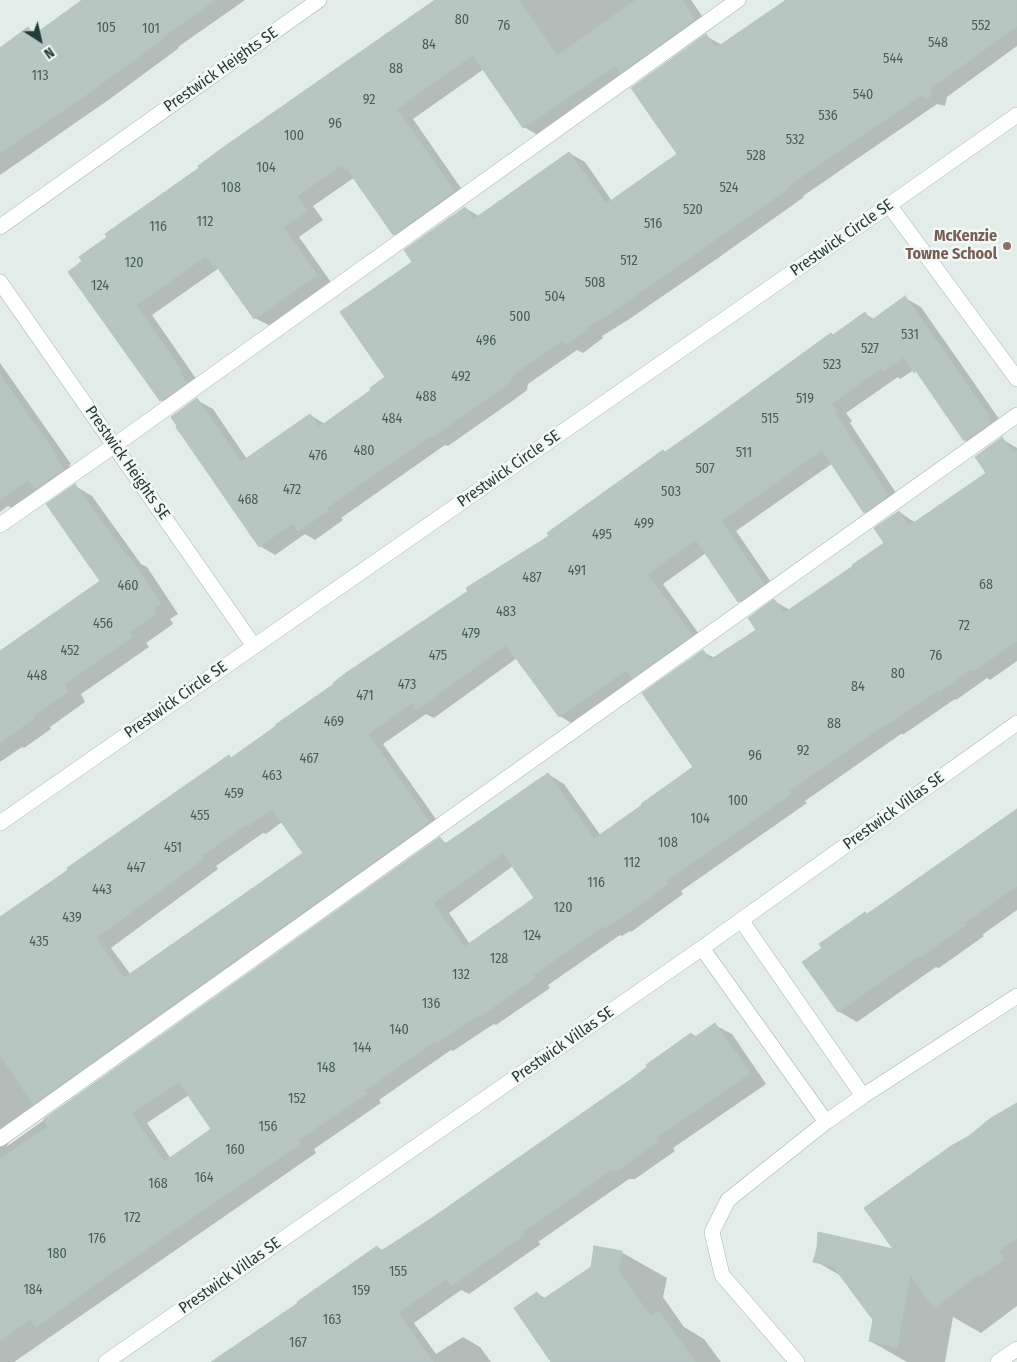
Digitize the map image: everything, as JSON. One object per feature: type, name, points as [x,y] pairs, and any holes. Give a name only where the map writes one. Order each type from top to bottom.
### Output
[{"type":"street","name":"Prestwick Heights SE","points":[[0,227],[319,0]]},
{"type":"street","points":[[0,525],[738,0]]},
{"type":"street","name":"Prestwick Circle SE","points":[[0,823],[889,206],[1017,115]]},
{"type":"street","points":[[889,206],[1017,379]]},
{"type":"street","name":"Prestwick Heights SE","points":[[0,282],[254,646]]},
{"type":"street","points":[[0,1139],[1017,416]]},
{"type":"street","name":"Prestwick Villas SE","points":[[106,1362],[702,948],[1017,723]]},
{"type":"street","points":[[741,920],[863,1096]]},
{"type":"street","points":[[702,948],[826,1122]]},
{"type":"street","points":[[797,1362],[722,1275],[712,1232],[728,1200],[826,1122],[1017,996]]},
{"type":"street","points":[[998,1362],[1017,1349]]},
{"type":"building","points":[[82,0],[215,0],[90,92],[0,153],[0,48],[28,27],[34,35]]},
{"type":"building","points":[[435,0],[519,0],[557,56],[636,0],[682,0],[695,19],[620,73],[615,66],[523,128],[473,55],[430,85],[397,109],[454,191],[393,235],[347,169],[345,170],[342,165],[297,196],[307,211],[283,227],[317,275],[254,319],[215,264],[213,266],[206,256],[136,305],[181,370],[179,371],[186,383],[160,401],[68,272],[82,261],[79,257],[107,237],[105,234],[199,168],[198,166],[221,149]]},
{"type":"building","points":[[786,0],[1017,0],[1017,26],[931,88],[929,98],[921,95],[788,186],[789,188],[612,312],[587,327],[588,329],[566,345],[563,340],[513,375],[511,381],[495,393],[326,508],[328,511],[298,531],[293,523],[259,547],[171,417],[197,398],[241,462],[310,414],[319,427],[371,390],[370,388],[385,377],[340,312],[412,262],[404,250],[465,207],[474,219],[569,152],[606,204],[677,154],[631,88],[706,34],[716,48]]},
{"type":"building","points":[[905,296],[989,416],[987,417],[991,422],[964,441],[916,371],[914,373],[904,357],[883,371],[881,368],[831,404],[888,495],[864,513],[822,450],[721,521],[764,584],[738,602],[696,540],[647,574],[692,635],[632,678],[626,670],[559,717],[506,645],[416,710],[412,703],[368,734],[429,822],[33,1104],[0,1055],[0,917],[229,755],[231,758],[334,684],[346,673],[468,591],[466,588],[549,536],[547,533],[663,450],[665,452],[715,417],[831,333],[833,335],[865,312],[872,320]],"holes":[[[272,809],[303,853],[124,978],[96,938],[203,859],[201,856]]]},
{"type":"building","points":[[0,375],[57,456],[55,457],[64,469],[35,489],[28,480],[0,500]]},
{"type":"building","points":[[1002,437],[1013,453],[1017,451],[1017,641],[973,671],[971,669],[939,692],[938,690],[887,725],[884,725],[789,791],[791,794],[666,881],[668,884],[614,923],[605,928],[604,926],[533,975],[535,978],[479,1017],[478,1015],[436,1043],[435,1041],[364,1091],[366,1094],[298,1140],[301,1143],[36,1327],[30,1319],[0,1341],[0,1160],[48,1126],[44,1119],[440,837],[445,844],[548,773],[594,839],[642,805],[693,767],[642,693],[703,650],[710,660],[756,630],[748,618],[774,599],[784,613],[853,566],[884,543],[874,528],[899,511],[909,526],[986,473],[975,457]],"holes":[[[503,853],[534,898],[464,947],[433,903]],[[179,1082],[211,1129],[164,1162],[131,1113]]]},
{"type":"building","points":[[75,484],[127,557],[129,556],[161,604],[153,609],[156,614],[129,632],[132,637],[64,684],[68,692],[33,716],[34,718],[0,743],[0,651],[100,581],[46,504]]},
{"type":"building","points":[[1017,809],[1017,886],[964,923],[966,925],[838,1012],[802,962],[822,948],[819,944],[865,912],[867,914]]},
{"type":"building","points":[[715,1023],[750,1073],[656,1138],[658,1141],[618,1170],[611,1170],[521,1233],[525,1234],[451,1286],[446,1279],[398,1313],[433,1362],[211,1362],[377,1246],[381,1251],[432,1218],[630,1080],[647,1067],[646,1065],[691,1033],[695,1037]]},
{"type":"building","points":[[1017,1103],[1017,1238],[998,1251],[1004,1259],[981,1276],[979,1274],[934,1308],[910,1274],[897,1347],[869,1341],[873,1320],[833,1266],[813,1262],[817,1248],[818,1232],[893,1249],[864,1208],[951,1146],[969,1136],[991,1118]]},
{"type":"building","points":[[594,1246],[622,1251],[618,1270],[650,1316],[659,1311],[695,1362],[551,1362],[514,1308],[537,1292],[542,1300],[591,1267]]},
{"type":"place","name":"McKenzie Towne School","points":[[1007,246]]}]
